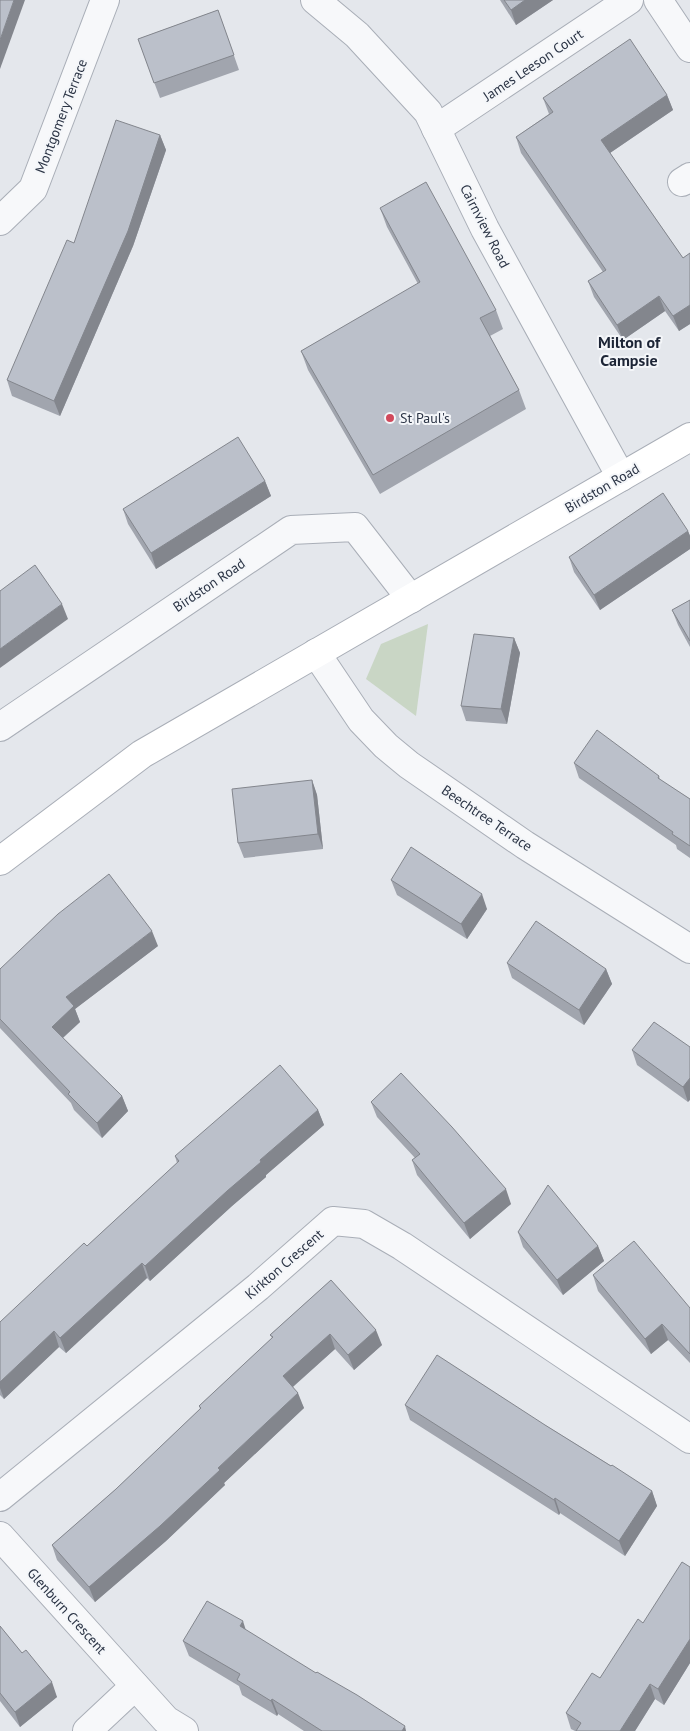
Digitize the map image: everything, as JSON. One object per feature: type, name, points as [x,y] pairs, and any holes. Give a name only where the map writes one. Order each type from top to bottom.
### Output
[{"type":"main road","name":"Birdston Road","points":[[0,861],[142,754],[690,437]]},
{"type":"street","name":"Montgomery Terrace","points":[[0,221],[33,189],[105,0]]},
{"type":"street","name":"Cairnview Road","points":[[315,0],[357,35],[428,112],[485,229],[621,478]]},
{"type":"street","name":"James Leeson Court","points":[[436,129],[629,0]]},
{"type":"street","points":[[658,0],[690,48]]},
{"type":"street","name":"Birdston Road","points":[[0,727],[291,530],[355,527],[411,599]]},
{"type":"street","name":"Beechtree Terrace","points":[[316,653],[361,720],[386,746],[409,765],[525,845],[690,949]]},
{"type":"street","name":"Kirkton Crescent","points":[[0,1497],[258,1287],[332,1221],[364,1224],[402,1246],[690,1439]]},
{"type":"street","name":"Glenburn Crescent","points":[[0,1536],[166,1720],[184,1731]]},
{"type":"street","points":[[87,1731],[135,1686]]},
{"type":"green space","points":[[428,624],[416,716],[366,679],[381,644]]},
{"type":"building","points":[[0,0],[14,0],[0,40]]},
{"type":"building","points":[[504,0],[525,0],[511,10]]},
{"type":"building","points":[[218,10],[234,55],[154,83],[138,39]]},
{"type":"building","points":[[630,39],[667,95],[601,140],[683,258],[690,253],[690,305],[673,316],[659,296],[617,325],[588,281],[606,270],[516,137],[553,112],[543,98]]},
{"type":"building","points":[[116,120],[160,135],[128,231],[54,401],[7,380],[67,240],[74,243]]},
{"type":"building","points":[[426,182],[496,310],[480,318],[519,390],[373,475],[301,351],[420,282],[380,208]]},
{"type":"building","points":[[238,437],[265,481],[151,553],[123,509]]},
{"type":"building","points":[[663,493],[688,531],[594,595],[569,557]]},
{"type":"building","points":[[35,565],[62,604],[0,649],[0,591]]},
{"type":"building","points":[[690,600],[690,641],[672,610]]},
{"type":"building","points":[[474,634],[514,638],[501,709],[461,706]]},
{"type":"building","points":[[597,730],[659,776],[658,778],[690,799],[690,846],[574,763]]},
{"type":"building","points":[[312,780],[318,834],[238,843],[232,789]]},
{"type":"building","points":[[411,847],[482,894],[461,924],[391,880]]},
{"type":"building","points":[[109,874],[152,931],[66,997],[74,1006],[52,1027],[122,1096],[97,1123],[0,1019],[0,969],[58,914]]},
{"type":"building","points":[[536,921],[606,969],[579,1010],[507,963]]},
{"type":"building","points":[[654,1022],[690,1047],[690,1078],[683,1087],[632,1050]]},
{"type":"building","points":[[280,1065],[318,1110],[260,1160],[261,1162],[145,1266],[142,1263],[60,1338],[54,1331],[0,1382],[0,1322],[84,1243],[87,1246],[179,1161],[175,1156]]},
{"type":"building","points":[[401,1073],[452,1127],[506,1189],[464,1223],[412,1160],[420,1154],[371,1102]]},
{"type":"building","points":[[548,1185],[598,1246],[557,1280],[518,1232]]},
{"type":"building","points":[[634,1241],[690,1308],[690,1354],[662,1324],[645,1339],[593,1275]]},
{"type":"building","points":[[331,1280],[376,1330],[348,1355],[330,1334],[283,1376],[298,1393],[218,1468],[220,1470],[160,1526],[89,1587],[52,1545],[116,1489],[201,1408],[199,1406],[273,1337],[270,1335]]},
{"type":"building","points":[[437,1355],[652,1491],[619,1541],[555,1498],[554,1500],[405,1405]]},
{"type":"building","points":[[682,1562],[690,1567],[690,1639],[658,1689],[650,1684],[620,1731],[576,1731],[581,1723],[566,1713],[592,1673],[600,1678],[638,1619],[643,1623]]},
{"type":"building","points":[[207,1601],[243,1621],[240,1626],[316,1673],[357,1695],[405,1726],[402,1731],[322,1731],[272,1699],[271,1701],[237,1680],[240,1674],[183,1641]]},
{"type":"building","points":[[0,1626],[22,1653],[26,1650],[52,1682],[15,1712],[0,1693]]},
{"type":"place","name":"St Paul's","points":[[390,418]]},
{"type":"district","name":"Milton of Campsie","points":[[629,351]]}]
